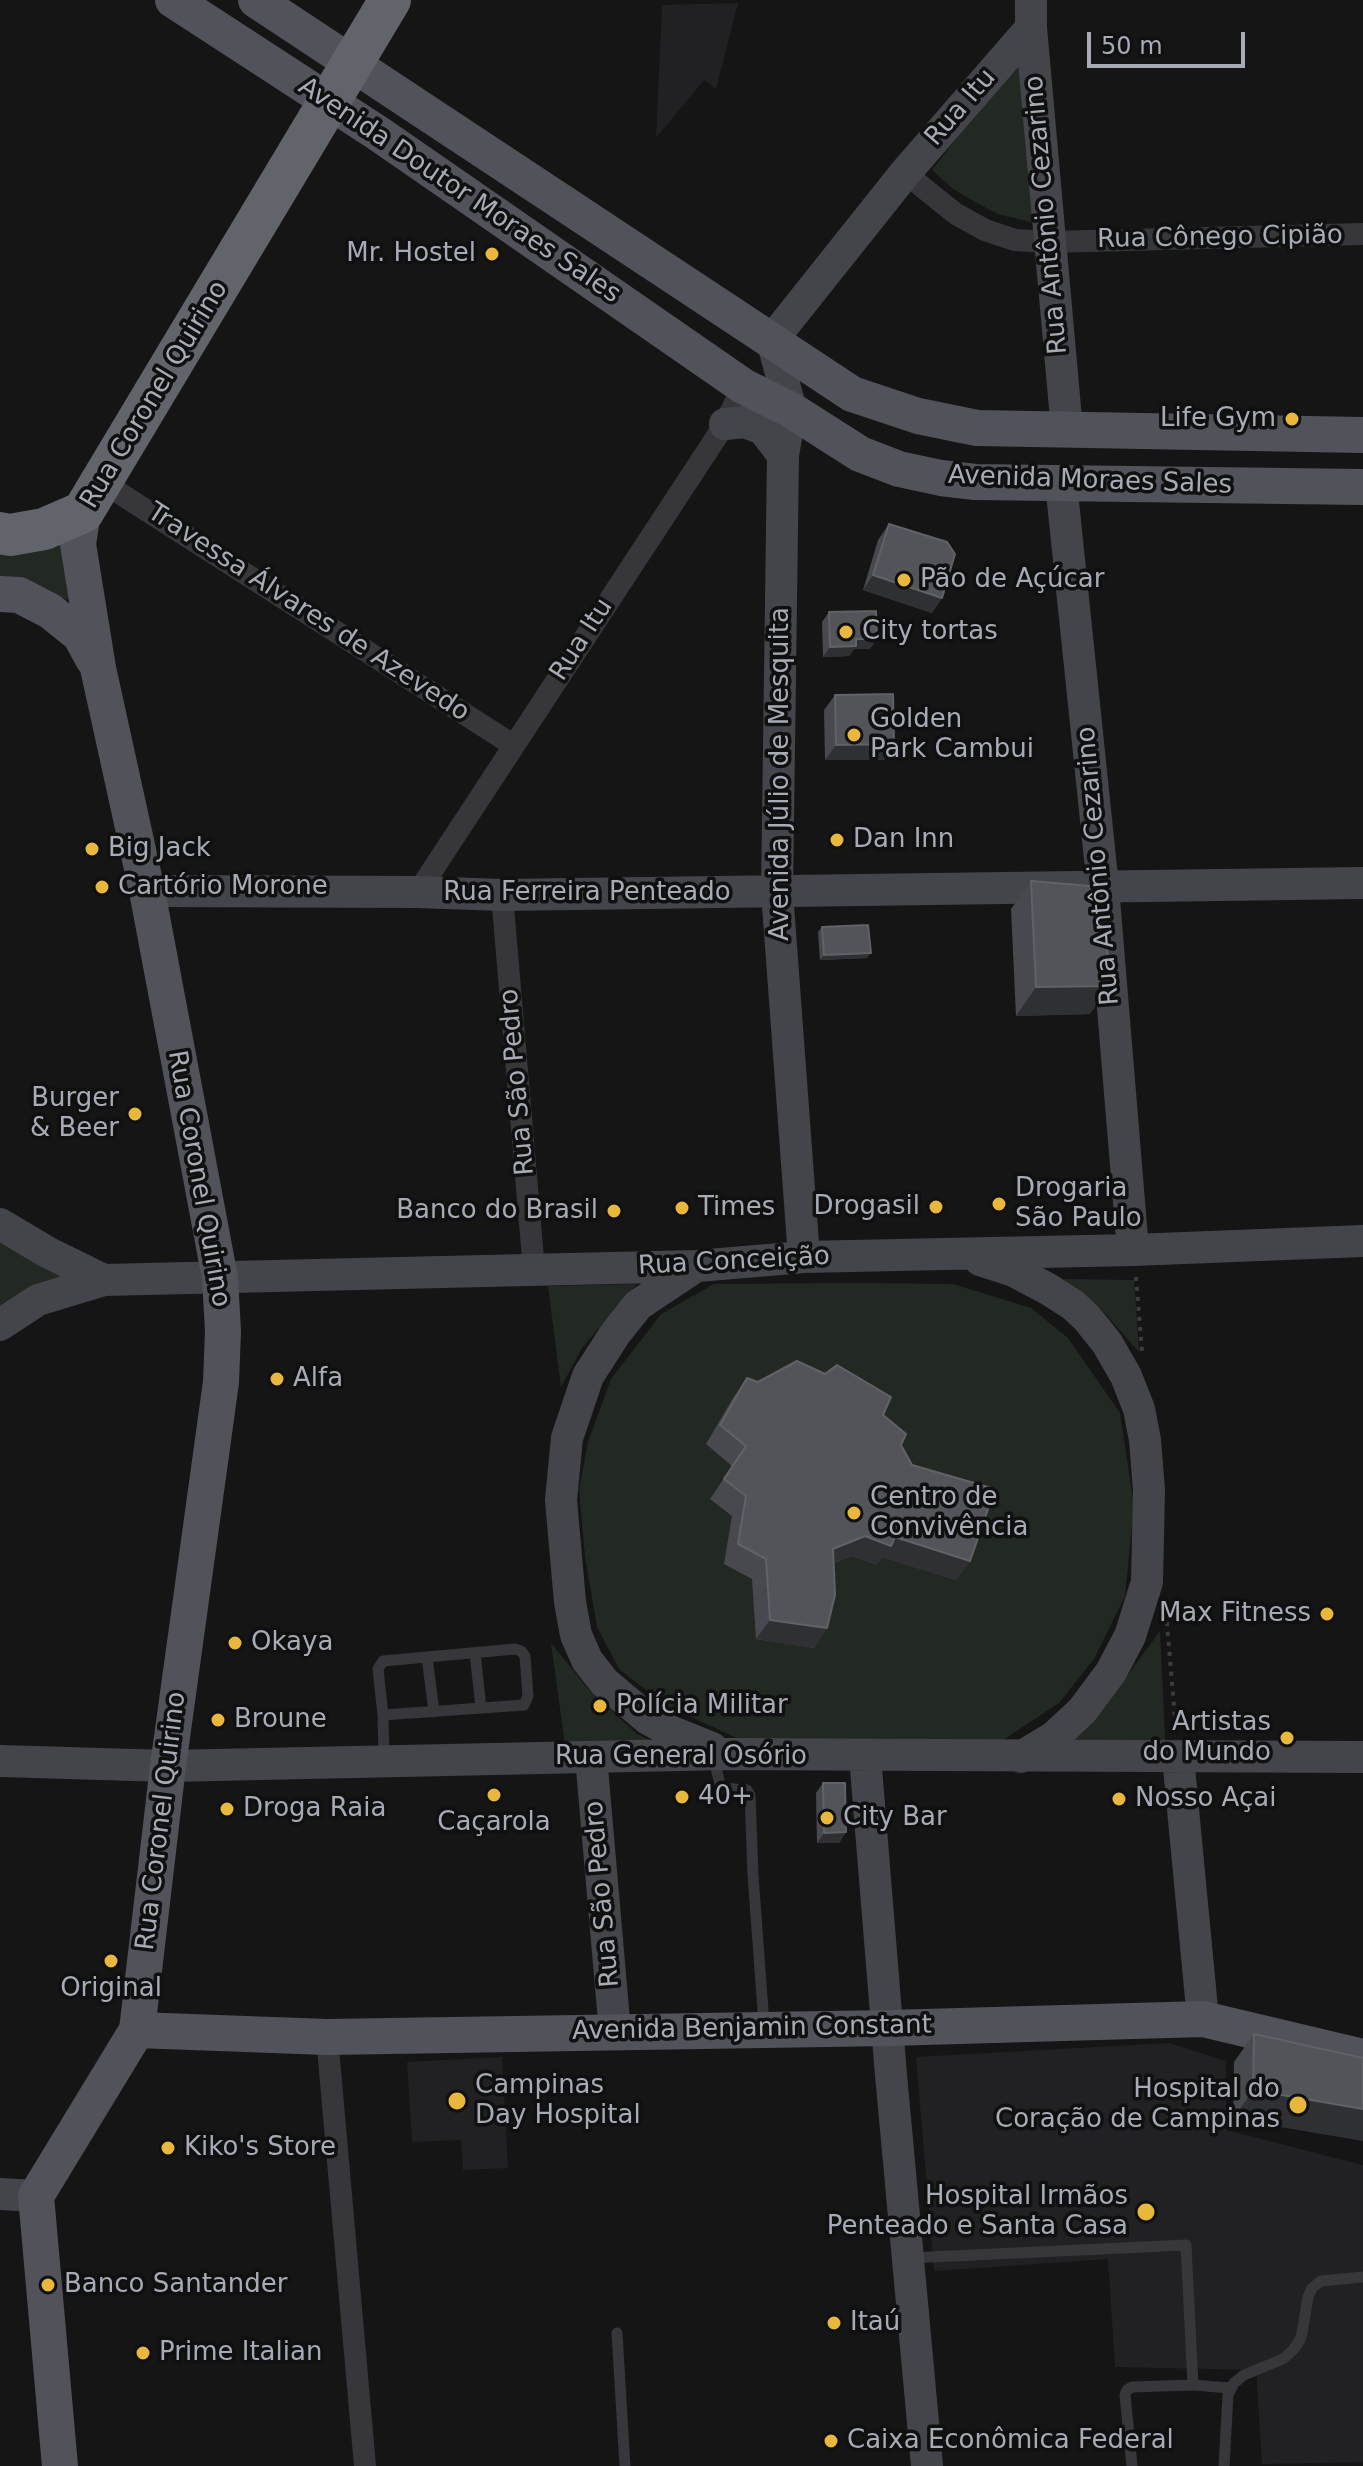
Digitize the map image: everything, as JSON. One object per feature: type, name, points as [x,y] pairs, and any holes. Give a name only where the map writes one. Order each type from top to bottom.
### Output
[{"type":"highway","name":"Rua Coronel Quirino","points":[[93,497],[390,0]]},
{"type":"highway","points":[[0,533],[10,535],[44,529],[93,497]]},
{"type":"main road","name":"Avenida Doutor Moraes Sales","points":[[173,0],[331,102],[743,386]]},
{"type":"main road","name":"Avenida Doutor Moraes Sales","points":[[256,0],[772,340]]},
{"type":"main road","name":"Rua Itu","points":[[772,340],[1031,14]]},
{"type":"main road","name":"Rua Antônio Cezarino","points":[[1031,14],[1067,430]]},
{"type":"main road","name":"Avenida Júlio de Mesquita","points":[[772,340],[791,410],[783,455],[777,892],[804,1257]]},
{"type":"main road","name":"Avenida Moraes Sales","points":[[772,340],[852,394],[918,416],[977,428],[1363,435]]},
{"type":"main road","name":"Avenida Moraes Sales","points":[[743,386],[791,410],[860,454],[899,469],[975,482],[1363,487]]},
{"type":"main road","points":[[725,424],[745,422],[763,429],[783,455]]},
{"type":"main road","name":"Rua Antônio Cezarino","points":[[1061,483],[1103,887],[1133,1250]]},
{"type":"main road","name":"Rua Coronel Quirino","points":[[36,2196],[137,2030],[168,1766],[221,1382],[223,1331],[220,1278],[147,891],[98,668],[78,544],[93,497]]},
{"type":"main road","points":[[0,594],[19,595],[50,611],[80,635],[98,668]]},
{"type":"main road","name":"Rua Ferreira Penteado","points":[[147,891],[502,895],[1363,883]]},
{"type":"main road","points":[[0,1224],[104,1280]]},
{"type":"main road","name":"Rua Conceição","points":[[104,1280],[697,1266],[804,1257],[1133,1250],[1363,1241]]},
{"type":"main road","points":[[957,1253],[1014,1271],[1060,1297],[1087,1318],[1107,1343],[1126,1376],[1139,1409],[1145,1440],[1149,1490],[1147,1582],[1130,1636],[1111,1672],[1082,1711],[1054,1737],[1021,1757]]},
{"type":"main road","points":[[697,1266],[638,1305],[588,1376],[567,1438],[561,1500],[576,1635],[587,1660],[604,1682],[648,1719],[720,1754]]},
{"type":"main road","points":[[0,1325],[38,1300],[104,1280]]},
{"type":"main road","name":"Rua General Osório","points":[[0,1761],[168,1766],[720,1754],[1363,1757]]},
{"type":"main road","points":[[865,1756],[927,2466]]},
{"type":"main road","name":"Rua São Pedro","points":[[591,1757],[615,2032]]},
{"type":"main road","points":[[1178,1757],[1203,2019]]},
{"type":"main road","name":"Avenida Benjamin Constant","points":[[137,2030],[327,2037],[889,2028],[1203,2019],[1363,2057]]},
{"type":"main road","points":[[0,2194],[36,2196],[60,2466]]},
{"type":"street","name":"Rua Cônego Cipião","points":[[905,173],[956,214],[985,230],[1015,240],[1049,242],[1363,234]]},
{"type":"street","name":"Rua Itu","points":[[418,892],[725,424],[743,386]]},
{"type":"street","name":"Travessa Álvares de Azevedo","points":[[93,497],[513,745]]},
{"type":"street","name":"Rua São Pedro","points":[[502,895],[534,1270]]},
{"type":"street","points":[[327,2037],[365,2466]]},
{"type":"lane","points":[[383,1715],[524,1705],[527,1701],[525,1656],[515,1649],[383,1661],[378,1669],[384,1761]]},
{"type":"lane","points":[[475,1653],[481,1708]]},
{"type":"lane","points":[[427,1657],[434,1712]]},
{"type":"lane","points":[[720,1754],[721,1788],[747,1790],[751,1800],[764,2029]]},
{"type":"lane","points":[[909,2258],[1186,2245],[1193,2385]]},
{"type":"lane","points":[[1224,2466],[1230,2388],[1244,2375],[1283,2359],[1293,2350],[1300,2340],[1312,2288],[1321,2281],[1363,2277]]},
{"type":"lane","points":[[617,2333],[625,2466]]},
{"type":"lane","points":[[1132,2466],[1127,2390],[1132,2387],[1193,2385],[1230,2388]]},
{"type":"shaded area","points":[[738,3],[716,89],[704,80],[656,138],[662,5]]},
{"type":"shaded area","points":[[1018,58],[1034,223],[998,214],[953,189],[932,170]]},
{"type":"shaded area","points":[[66,533],[77,602],[0,583],[0,544]]},
{"type":"shaded area","points":[[0,1237],[72,1278],[0,1312]]},
{"type":"shaded area","points":[[1060,1279],[1134,1280],[1139,1352],[1100,1308]]},
{"type":"shaded area","points":[[637,1284],[582,1348],[561,1387],[548,1286]]},
{"type":"shaded area","points":[[714,1284],[953,1284],[1031,1308],[1068,1338],[1120,1413],[1134,1506],[1125,1596],[1094,1659],[1059,1703],[991,1748],[754,1746],[665,1705],[619,1669],[597,1627],[585,1557],[579,1490],[588,1442],[611,1379],[661,1314]]},
{"type":"shaded area","points":[[1160,1631],[1166,1757],[1060,1752],[1091,1725]]},
{"type":"shaded area","points":[[551,1643],[590,1691],[637,1734],[675,1752],[565,1745]]},
{"type":"shaded area","name":"Hospital Irmãos Penteado e Santa Casa","points":[[1169,2043],[1226,2061],[1226,2130],[1363,2165],[1363,2462],[1262,2464],[1256,2370],[1115,2367],[1108,2259],[934,2271],[916,2057]]},
{"type":"shaded area","name":"Campinas Day Hospital","points":[[502,2057],[508,2168],[463,2170],[461,2140],[412,2142],[407,2062]]},
{"type":"building","name":"Pão de Açúcar","points":[[889,524],[947,542],[955,554],[942,598],[873,575]]},
{"type":"building","name":"City tortas","points":[[876,611],[877,639],[856,639],[856,646],[830,647],[829,612]]},
{"type":"building","points":[[893,694],[894,744],[836,745],[835,695]]},
{"type":"building","points":[[1031,881],[1102,887],[1110,986],[1036,987]]},
{"type":"building","points":[[868,925],[871,953],[824,955],[822,927]]},
{"type":"building","name":"Centro de Convivência","points":[[797,1361],[825,1374],[837,1365],[891,1397],[883,1415],[906,1434],[901,1445],[912,1465],[995,1489],[970,1561],[895,1537],[891,1546],[865,1536],[833,1549],[835,1595],[827,1628],[770,1620],[766,1559],[738,1544],[746,1496],[724,1479],[746,1446],[720,1425],[747,1378],[758,1382]]},
{"type":"building","points":[[823,1783],[845,1783],[846,1832],[824,1833]]},
{"type":"building","points":[[1254,2034],[1363,2058],[1363,2109],[1253,2090]]},
{"type":"place","name":"Mr. Hostel","points":[[492,254]]},
{"type":"place","name":"Life Gym","points":[[1292,419]]},
{"type":"place","name":"Pão de Açúcar","points":[[904,580]]},
{"type":"place","name":"City tortas","points":[[846,632]]},
{"type":"place","name":"Golden Park Cambui","points":[[854,735]]},
{"type":"place","name":"Dan Inn","points":[[837,840]]},
{"type":"place","name":"Big Jack","points":[[92,849]]},
{"type":"place","name":"Cartório Morone","points":[[102,887]]},
{"type":"place","name":"Burger & Beer","points":[[135,1114]]},
{"type":"place","name":"Drogaria São Paulo","points":[[999,1204]]},
{"type":"place","name":"Drogasil","points":[[936,1207]]},
{"type":"place","name":"Times","points":[[682,1208]]},
{"type":"place","name":"Banco do Brasil","points":[[614,1211]]},
{"type":"place","name":"Alfa","points":[[277,1379]]},
{"type":"place","name":"Centro de Convivência","points":[[854,1513]]},
{"type":"place","name":"Max Fitness","points":[[1327,1614]]},
{"type":"place","name":"Okaya","points":[[235,1643]]},
{"type":"place","name":"Polícia Militar","points":[[600,1706]]},
{"type":"place","name":"Broune","points":[[218,1720]]},
{"type":"place","name":"Artistas do Mundo","points":[[1287,1738]]},
{"type":"place","name":"Caçarola","points":[[494,1795]]},
{"type":"place","name":"40+","points":[[682,1797]]},
{"type":"place","name":"Nosso Açai","points":[[1119,1799]]},
{"type":"place","name":"Droga Raia","points":[[227,1809]]},
{"type":"place","name":"City Bar","points":[[827,1818]]},
{"type":"place","name":"Original","points":[[111,1961]]},
{"type":"place","name":"Campinas Day Hospital","points":[[457,2101]]},
{"type":"place","name":"Hospital do Coração de Campinas","points":[[1298,2105]]},
{"type":"place","name":"Kiko's Store","points":[[168,2148]]},
{"type":"place","name":"Hospital Irmãos Penteado e Santa Casa","points":[[1146,2212]]},
{"type":"place","name":"Banco Santander","points":[[48,2285]]},
{"type":"place","name":"Itaú","points":[[834,2323]]},
{"type":"place","name":"Prime Italian","points":[[143,2353]]},
{"type":"place","name":"Caixa Econômica Federal","points":[[831,2441]]}]
